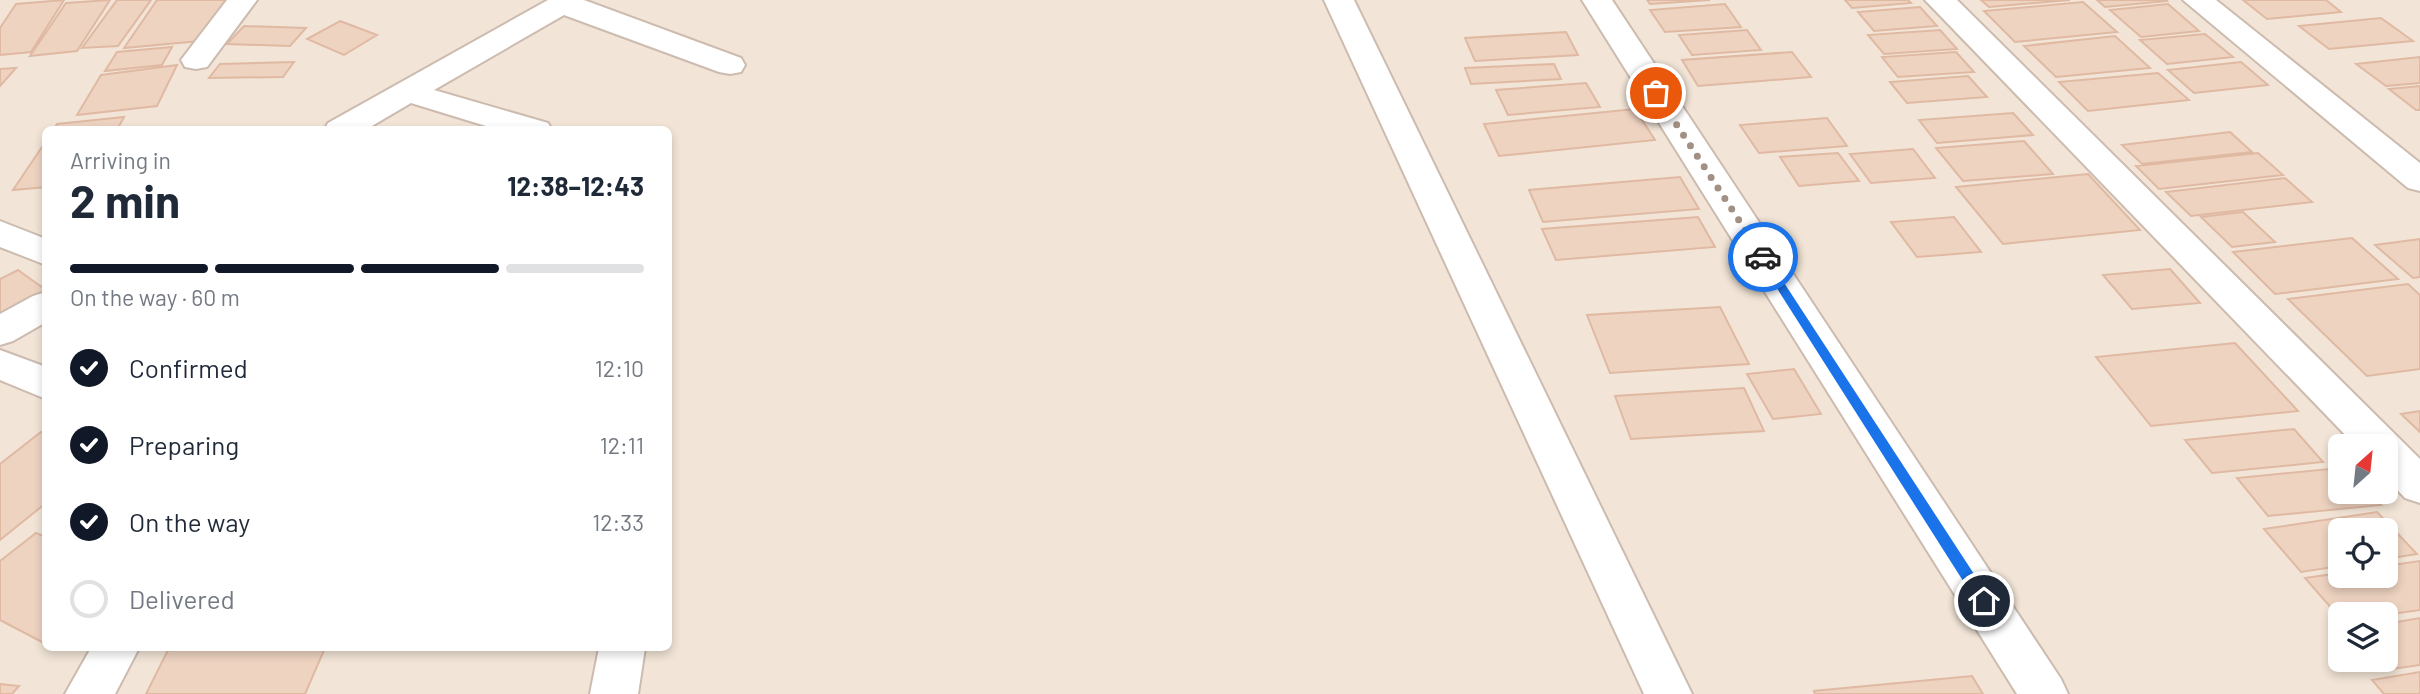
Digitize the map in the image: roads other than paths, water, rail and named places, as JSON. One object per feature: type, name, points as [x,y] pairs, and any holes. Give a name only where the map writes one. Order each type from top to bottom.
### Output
[{"type":"street","points":[[196,60],[242,0]]},
{"type":"street","points":[[1339,0],[1668,694]]},
{"type":"street","points":[[1597,0],[2044,694]]},
{"type":"street","points":[[1940,0],[2369,434]]},
{"type":"street","points":[[2198,0],[2420,180]]},
{"type":"street","points":[[347,126],[566,2],[730,65]]},
{"type":"street","points":[[405,91],[523,126]]},
{"type":"street","points":[[0,233],[42,251]]},
{"type":"street","points":[[0,331],[42,307]]},
{"type":"street","points":[[0,364],[42,382]]},
{"type":"street","points":[[2398,463],[2420,486]]},
{"type":"street","points":[[89,694],[114,651]]},
{"type":"street","points":[[614,694],[621,651]]}]
